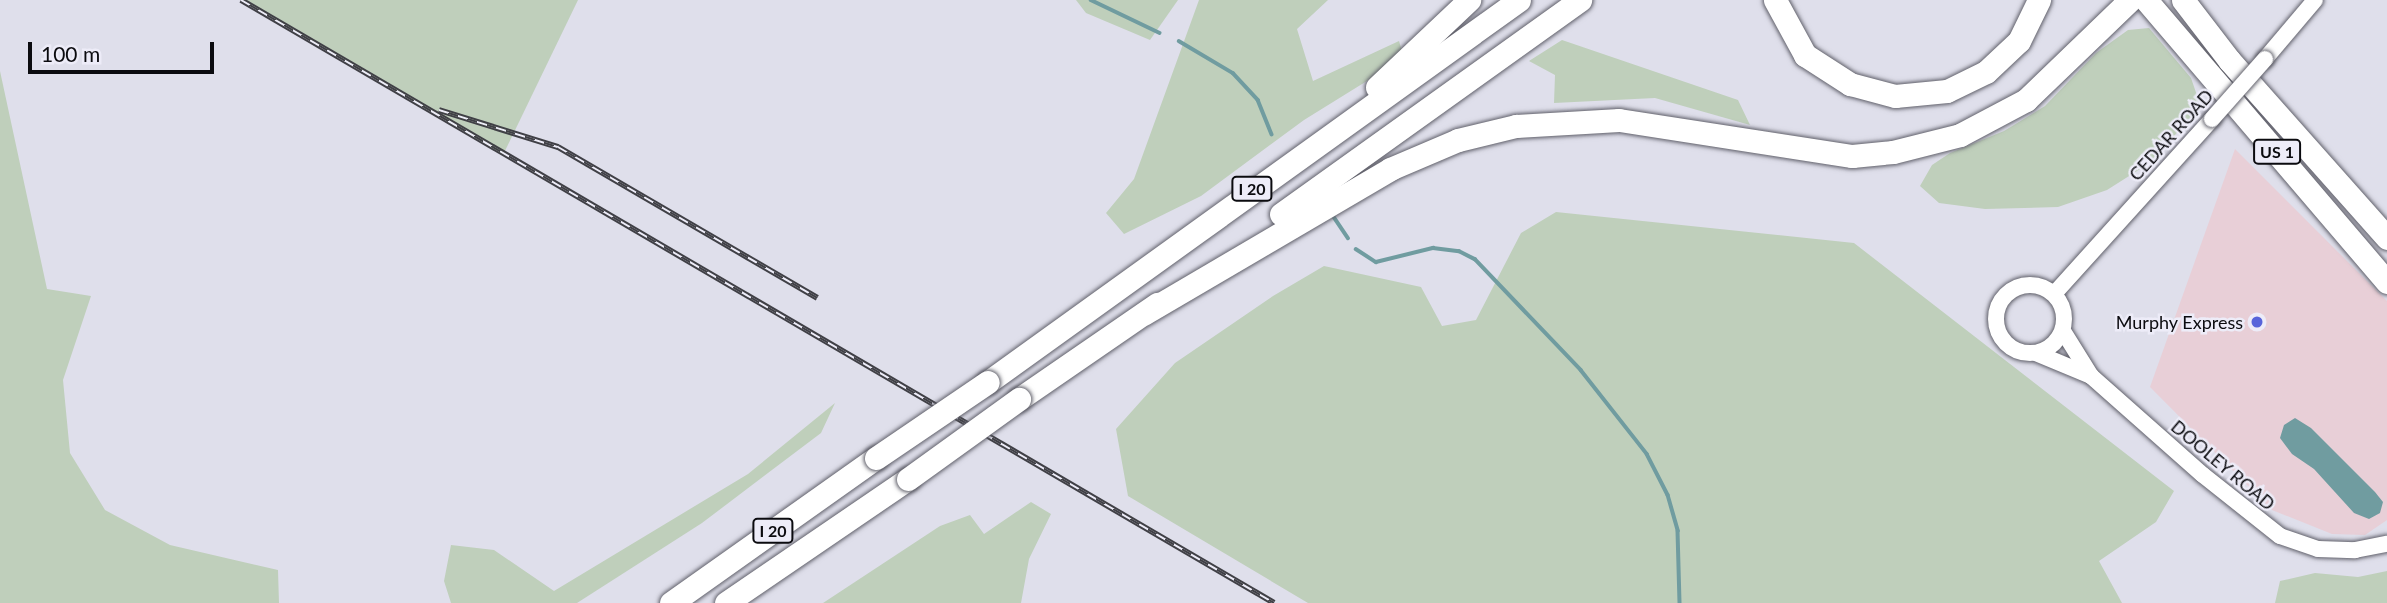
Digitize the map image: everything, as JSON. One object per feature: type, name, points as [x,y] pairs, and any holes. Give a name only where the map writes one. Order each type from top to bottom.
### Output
[{"type":"highway","points":[[1315,144],[1469,0]]},
{"type":"highway","name":"I 20","points":[[671,603],[988,382],[1315,144],[1519,0]]},
{"type":"highway","name":"I 20","points":[[726,603],[1145,313],[1580,0]]},
{"type":"highway","points":[[1775,0],[1805,55],[1826,71],[1864,89],[1915,96],[1947,91],[1986,72],[2019,41],[2039,0]]},
{"type":"highway","points":[[1145,313],[1390,169],[1458,140],[1516,126],[1619,120],[1852,156],[1893,152],[1960,135],[2026,100],[2130,0]]},
{"type":"highway","name":"US 1","points":[[2146,0],[2387,282]]},
{"type":"highway","name":"US 1","points":[[2183,0],[2387,239]]},
{"type":"street","name":"CEDAR ROAD","points":[[2054,294],[2315,0]]},
{"type":"street","points":[[2032,285],[2054,294],[2065,315],[2063,331],[2051,347],[2036,353],[2020,352],[2002,340],[1997,309],[2010,291],[2020,286],[2032,285]]},
{"type":"street","name":"DOOLEY ROAD","points":[[2063,331],[2091,376],[2203,475],[2280,536],[2318,549],[2355,550],[2387,544]]},
{"type":"street","name":"DOOLEY ROAD","points":[[2036,353],[2091,376]]},
{"type":"shaded area","points":[[243,0],[578,0],[503,155]]},
{"type":"shaded area","points":[[1076,0],[1178,0],[1150,40],[1086,13]]},
{"type":"shaded area","points":[[1199,0],[1328,0],[1297,29],[1313,81],[1399,41],[1404,58],[1304,120],[1201,196],[1124,234],[1106,213],[1134,179]]},
{"type":"shaded area","points":[[2149,28],[2191,78],[2201,107],[2148,164],[2107,190],[2058,207],[1985,209],[1939,203],[1920,186],[1932,165],[1950,153],[2004,131],[2045,106],[2096,53],[2128,30]]},
{"type":"shaded area","points":[[1562,40],[1738,100],[1750,125],[1655,98],[1554,103],[1555,75],[1529,61]]},
{"type":"shaded area","points":[[0,71],[47,289],[91,296],[63,380],[70,453],[105,510],[170,545],[278,570],[279,603],[0,603]]},
{"type":"shaded area","points":[[2235,149],[2387,301],[2387,520],[2365,535],[2332,534],[2272,510],[2150,387]]},
{"type":"shaded area","points":[[1556,212],[1854,243],[2174,491],[2156,522],[2099,561],[2122,603],[1308,603],[1128,496],[1116,429],[1175,363],[1273,296],[1324,266],[1421,287],[1442,326],[1476,320],[1521,233]]},
{"type":"shaded area","points":[[835,403],[821,433],[702,523],[577,603],[451,603],[444,581],[451,545],[494,550],[554,591],[748,474]]},
{"type":"shaded area","points":[[2295,418],[2311,428],[2375,492],[2383,502],[2380,513],[2369,519],[2354,513],[2314,469],[2292,454],[2280,438],[2284,425]]},
{"type":"shaded area","points":[[1031,502],[1051,514],[1029,559],[1021,603],[823,603],[940,526],[970,515],[984,534]]},
{"type":"shaded area","points":[[2387,571],[2387,603],[2275,603],[2280,581],[2315,573],[2358,577]]},
{"type":"waterway","points":[[1091,0],[1160,33]]},
{"type":"waterway","points":[[1179,41],[1233,73],[1258,100],[1272,134]]},
{"type":"waterway","points":[[1332,214],[1348,238]]},
{"type":"waterway","points":[[1356,249],[1376,262],[1433,248],[1459,251],[1475,259],[1581,370],[1647,454],[1668,495],[1678,531],[1680,603]]},
{"type":"railway","points":[[241,0],[1274,603]]},
{"type":"railway","points":[[439,110],[558,147],[817,298]]},
{"type":"place","name":"Murphy Express","points":[[2257,322]]}]
